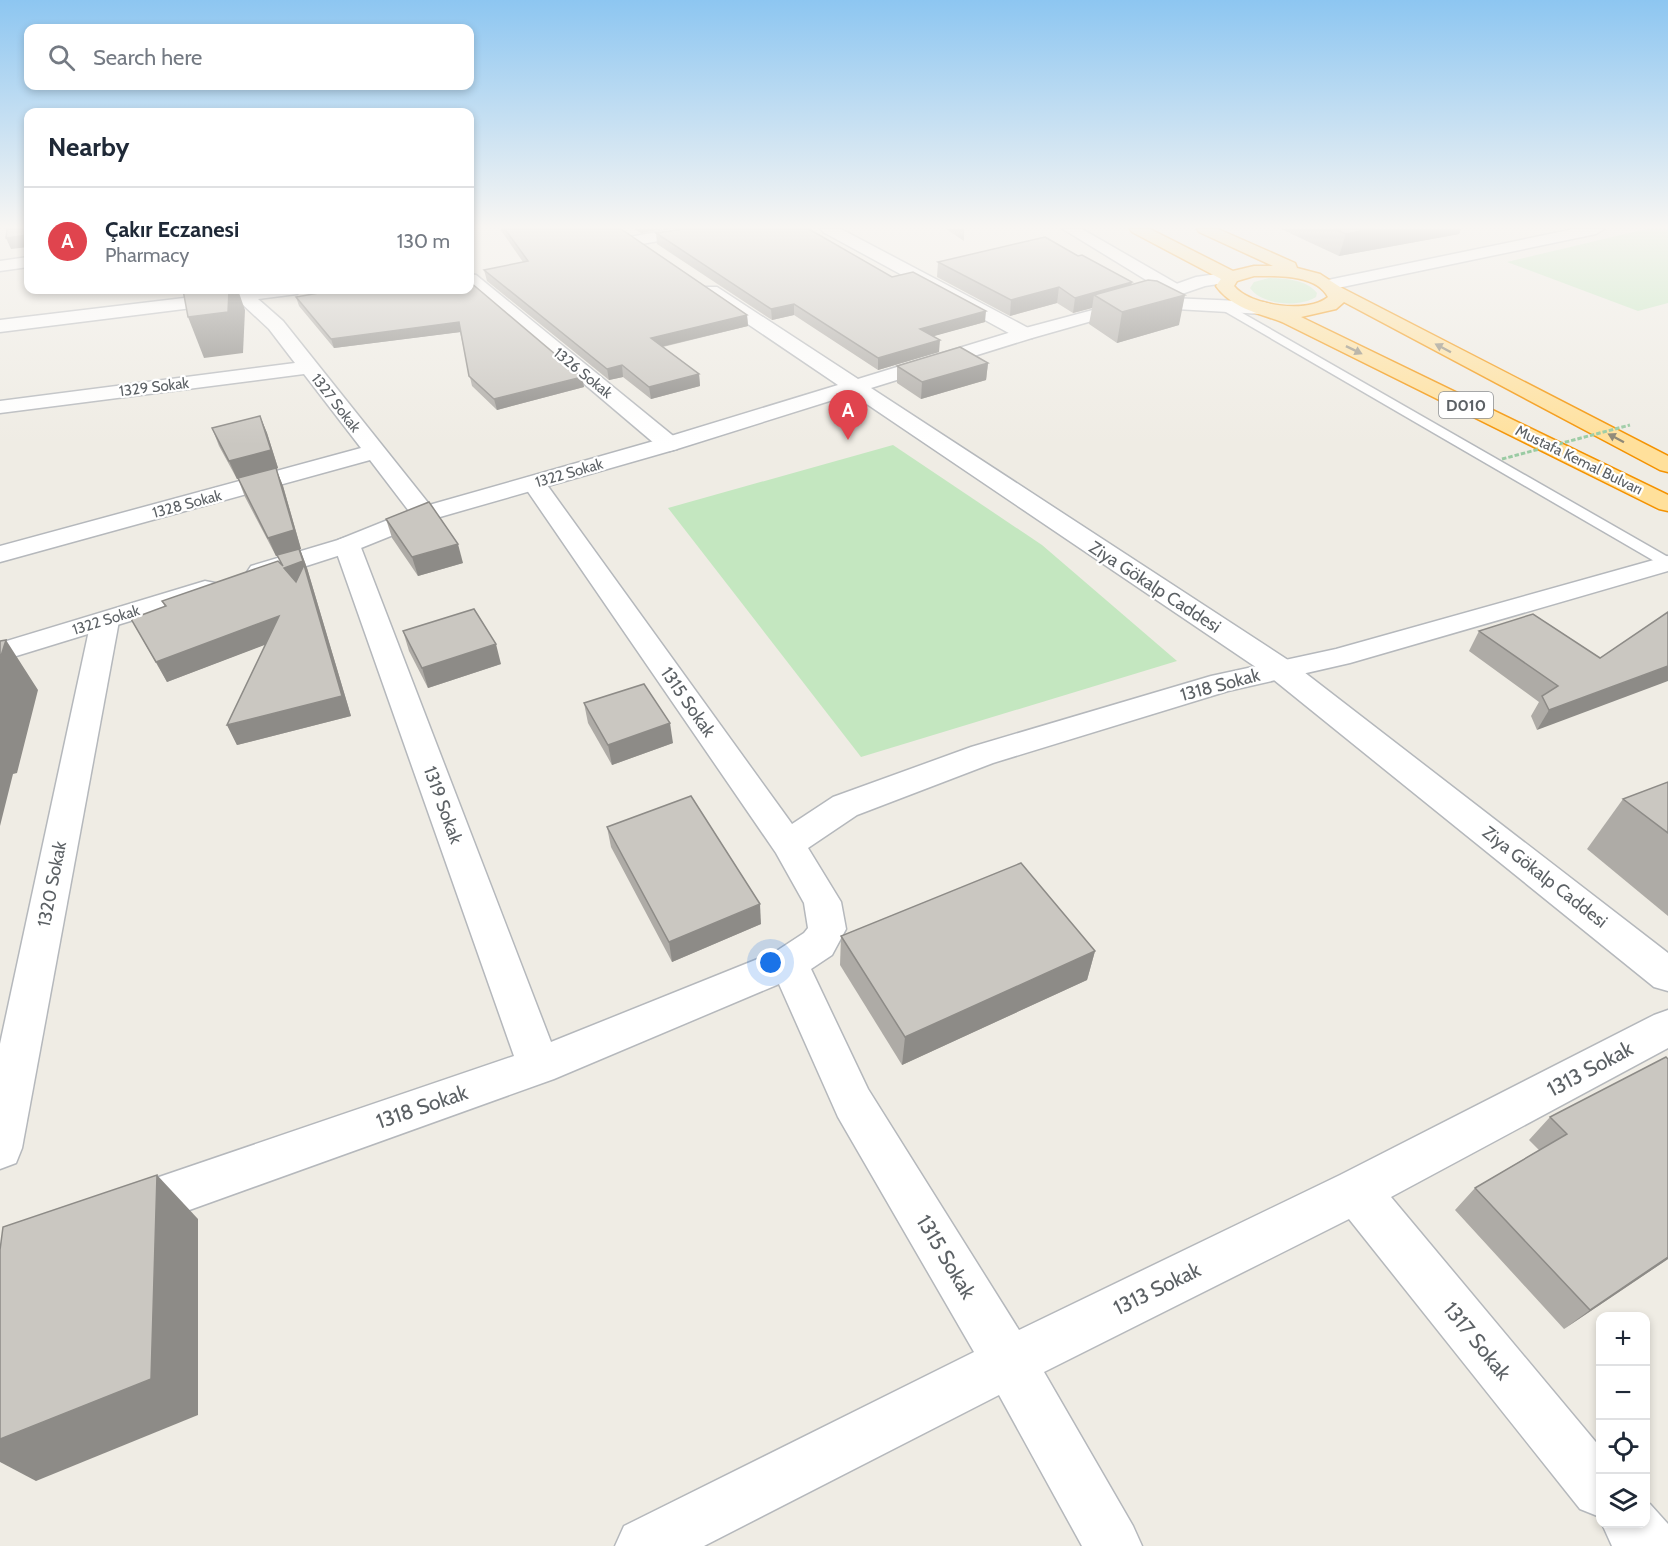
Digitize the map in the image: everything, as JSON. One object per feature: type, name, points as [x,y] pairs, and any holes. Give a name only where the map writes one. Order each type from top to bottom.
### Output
[{"type":"highway","points":[[1243,301],[1263,308],[1298,312],[1314,310],[1336,301]]},
{"type":"highway","name":"Mustafa Kemal Bulvarı","points":[[1356,301],[1668,465]]},
{"type":"highway","name":"Mustafa Kemal Bulvarı","points":[[1263,308],[1289,318],[1668,504]]},
{"type":"street","points":[[0,326],[202,301]]},
{"type":"street","name":"1327 Sokak","points":[[250,301],[276,325],[424,514]]},
{"type":"street","name":"1326 Sokak","points":[[497,301],[669,444]]},
{"type":"street","name":"Ziya Gökalp Caddesi","points":[[727,301],[1280,669],[1668,975]]},
{"type":"street","points":[[964,301],[1025,334]]},
{"type":"street","points":[[1141,302],[1263,308]]},
{"type":"street","name":"1322 Sokak","points":[[0,652],[347,544],[424,514],[669,444],[852,386],[1141,302]]},
{"type":"street","name":"1329 Sokak","points":[[0,407],[309,367]]},
{"type":"street","name":"1328 Sokak","points":[[0,554],[374,452]]},
{"type":"street","name":"1315 Sokak","points":[[534,483],[788,844],[822,902],[827,929]]},
{"type":"street","name":"1319 Sokak","points":[[347,544],[539,1066]]},
{"type":"street","name":"1318 Sokak","points":[[788,844],[845,806],[982,755],[1222,683],[1340,657],[1667,563]]},
{"type":"street","name":"1320 Sokak","points":[[0,1148],[105,621]]},
{"type":"street","name":"1318 Sokak","points":[[90,1222],[539,1066],[789,963],[818,944],[827,929]]},
{"type":"street","name":"1315 Sokak","points":[[789,963],[853,1103],[1009,1362],[1113,1546]]},
{"type":"street","name":"1313 Sokak","points":[[644,1546],[1009,1362],[1356,1191],[1668,1028]]},
{"type":"street","name":"1317 Sokak","points":[[1356,1191],[1596,1484]]},
{"type":"street","points":[[1633,1528],[1649,1546]]},
{"type":"lane","points":[[1223,306],[1667,563]]},
{"type":"path","points":[[1502,459],[1630,425]]},
{"type":"green space","points":[[1273,301],[1306,301],[1300,303]]},
{"type":"green space","points":[[1612,301],[1668,301],[1668,303],[1638,311]]},
{"type":"green space","points":[[893,445],[1042,545],[1177,661],[861,757],[668,508]]},
{"type":"building","points":[[185,301],[228,301],[228,312],[188,317]]},
{"type":"building","points":[[299,301],[493,301],[582,377],[494,399],[469,376],[459,322],[331,339]]},
{"type":"building","points":[[523,301],[727,301],[747,315],[651,338],[699,374],[649,387],[622,365],[607,369]]},
{"type":"building","points":[[759,301],[968,301],[986,311],[920,329],[940,340],[878,358],[794,304],[771,309]]},
{"type":"building","points":[[1104,301],[1162,301],[1122,312]]},
{"type":"building","points":[[960,347],[988,363],[922,382],[897,366]]},
{"type":"building","points":[[260,416],[271,450],[229,461],[212,428]]},
{"type":"building","points":[[276,468],[294,530],[268,538],[238,478]]},
{"type":"building","points":[[429,502],[458,544],[412,557],[386,519]]},
{"type":"building","points":[[299,549],[303,561],[284,568],[296,582],[304,565],[342,696],[227,725],[279,616],[156,662],[131,619],[166,606],[162,601],[278,561],[283,566],[277,555]]},
{"type":"building","points":[[474,609],[496,644],[422,668],[403,631]]},
{"type":"building","points":[[1668,612],[1668,666],[1549,710],[1542,696],[1558,686],[1479,631],[1533,614],[1600,658]]},
{"type":"building","points":[[6,640],[0,659],[0,641]]},
{"type":"building","points":[[644,684],[670,723],[608,745],[584,703]]},
{"type":"building","points":[[1668,782],[1668,833],[1623,799]]},
{"type":"building","points":[[691,796],[760,904],[669,942],[607,827]]},
{"type":"building","points":[[1021,863],[1095,951],[905,1037],[841,936]]},
{"type":"building","points":[[1666,1057],[1668,1059],[1668,1257],[1590,1310],[1475,1188],[1567,1134],[1550,1117]]},
{"type":"building","points":[[157,1175],[151,1379],[0,1439],[0,1250],[3,1227]]},
{"type":"place","name":"Çakır Eczanesi","points":[[848,440]]}]
